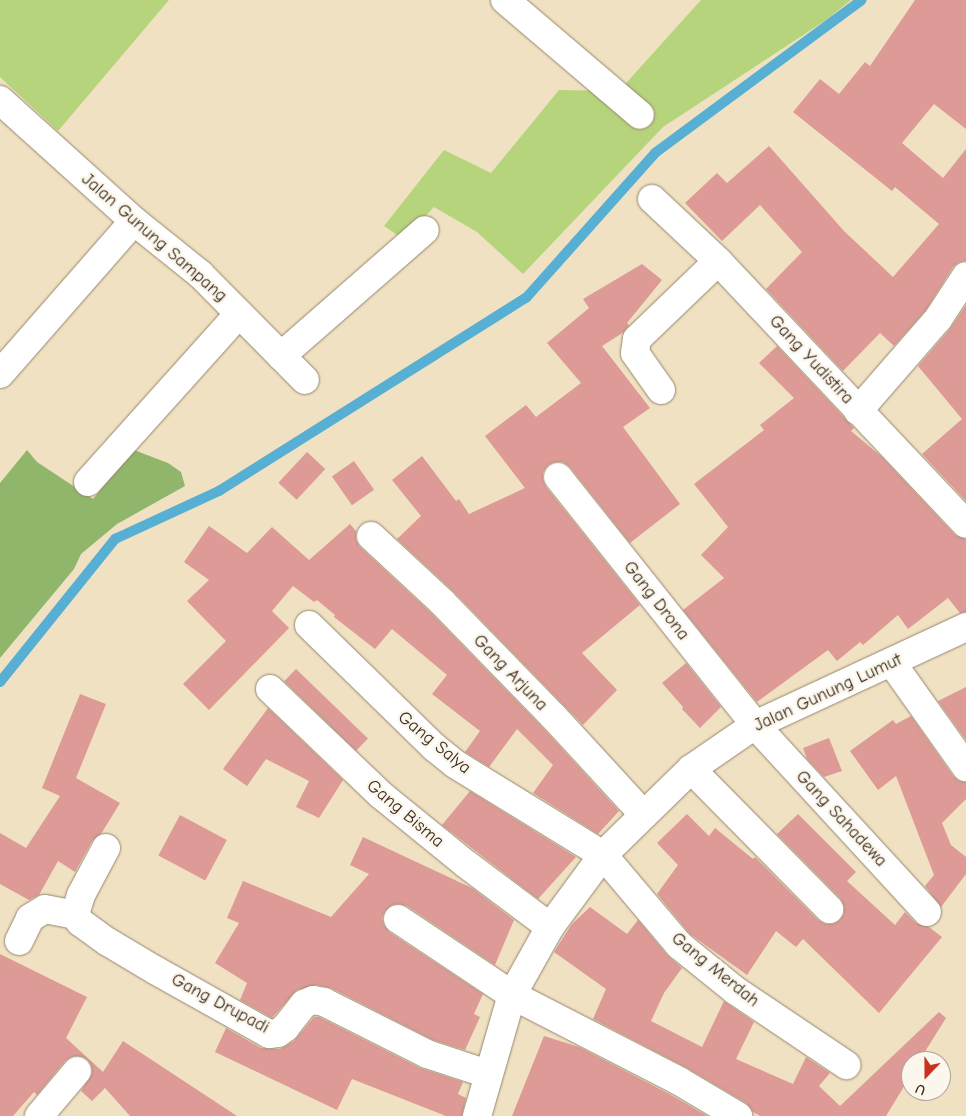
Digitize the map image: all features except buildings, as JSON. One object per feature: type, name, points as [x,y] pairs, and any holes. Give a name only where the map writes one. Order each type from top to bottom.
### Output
[{"type":"street","points":[[504,0],[640,115]]},
{"type":"street","name":"Jalan Gunung Sampang","points":[[0,100],[134,221],[200,274],[305,380]]},
{"type":"street","name":"Gang Yudistira","points":[[652,199],[718,261],[966,524]]},
{"type":"street","points":[[0,374],[134,221]]},
{"type":"street","points":[[281,356],[425,230]]},
{"type":"street","points":[[661,390],[636,353],[637,339],[718,261]]},
{"type":"street","points":[[858,411],[938,319],[966,276]]},
{"type":"street","points":[[88,482],[239,314]]},
{"type":"street","name":"Gang Drona","points":[[558,477],[755,725]]},
{"type":"street","name":"Gang Arjuna","points":[[371,536],[442,602],[644,815]]},
{"type":"street","name":"Gang Salya","points":[[309,625],[391,707],[455,764],[603,855]]},
{"type":"street","name":"Jalan Gunung Lumut","points":[[477,1116],[512,995],[550,927],[603,855],[691,769],[755,725],[797,703],[892,662],[966,627]]},
{"type":"street","points":[[892,662],[966,767]]},
{"type":"street","name":"Gang Bisma","points":[[270,689],[380,795],[466,864],[550,927]]},
{"type":"street","name":"Gang Sahadewa","points":[[755,725],[927,912]]},
{"type":"street","points":[[691,769],[829,909]]},
{"type":"street","points":[[20,941],[30,918],[45,908],[75,915],[81,895],[106,848]]},
{"type":"street","name":"Gang Merdah","points":[[603,855],[679,945],[736,991],[846,1065]]},
{"type":"street","name":"Gang Drupadi","points":[[75,915],[80,922],[108,942],[269,1034],[278,1033],[285,1028],[304,1004],[313,1000],[324,1002],[427,1054],[488,1074]]},
{"type":"street","points":[[398,919],[512,995],[679,1081],[738,1116]]},
{"type":"street","points":[[39,1116],[77,1071]]},
{"type":"green space","points":[[0,0],[169,0],[58,131],[0,77]]},
{"type":"green space","points":[[701,0],[851,0],[826,20],[663,127],[523,274],[477,232],[434,207],[403,239],[384,226],[444,150],[491,173],[559,90],[619,91]]},
{"type":"green space","points":[[27,450],[37,462],[93,499],[134,450],[168,463],[181,472],[185,486],[117,524],[81,554],[74,569],[0,658],[0,483]]},
{"type":"waterway","points":[[0,682],[115,539],[219,491],[526,298],[655,153],[862,0]]}]
